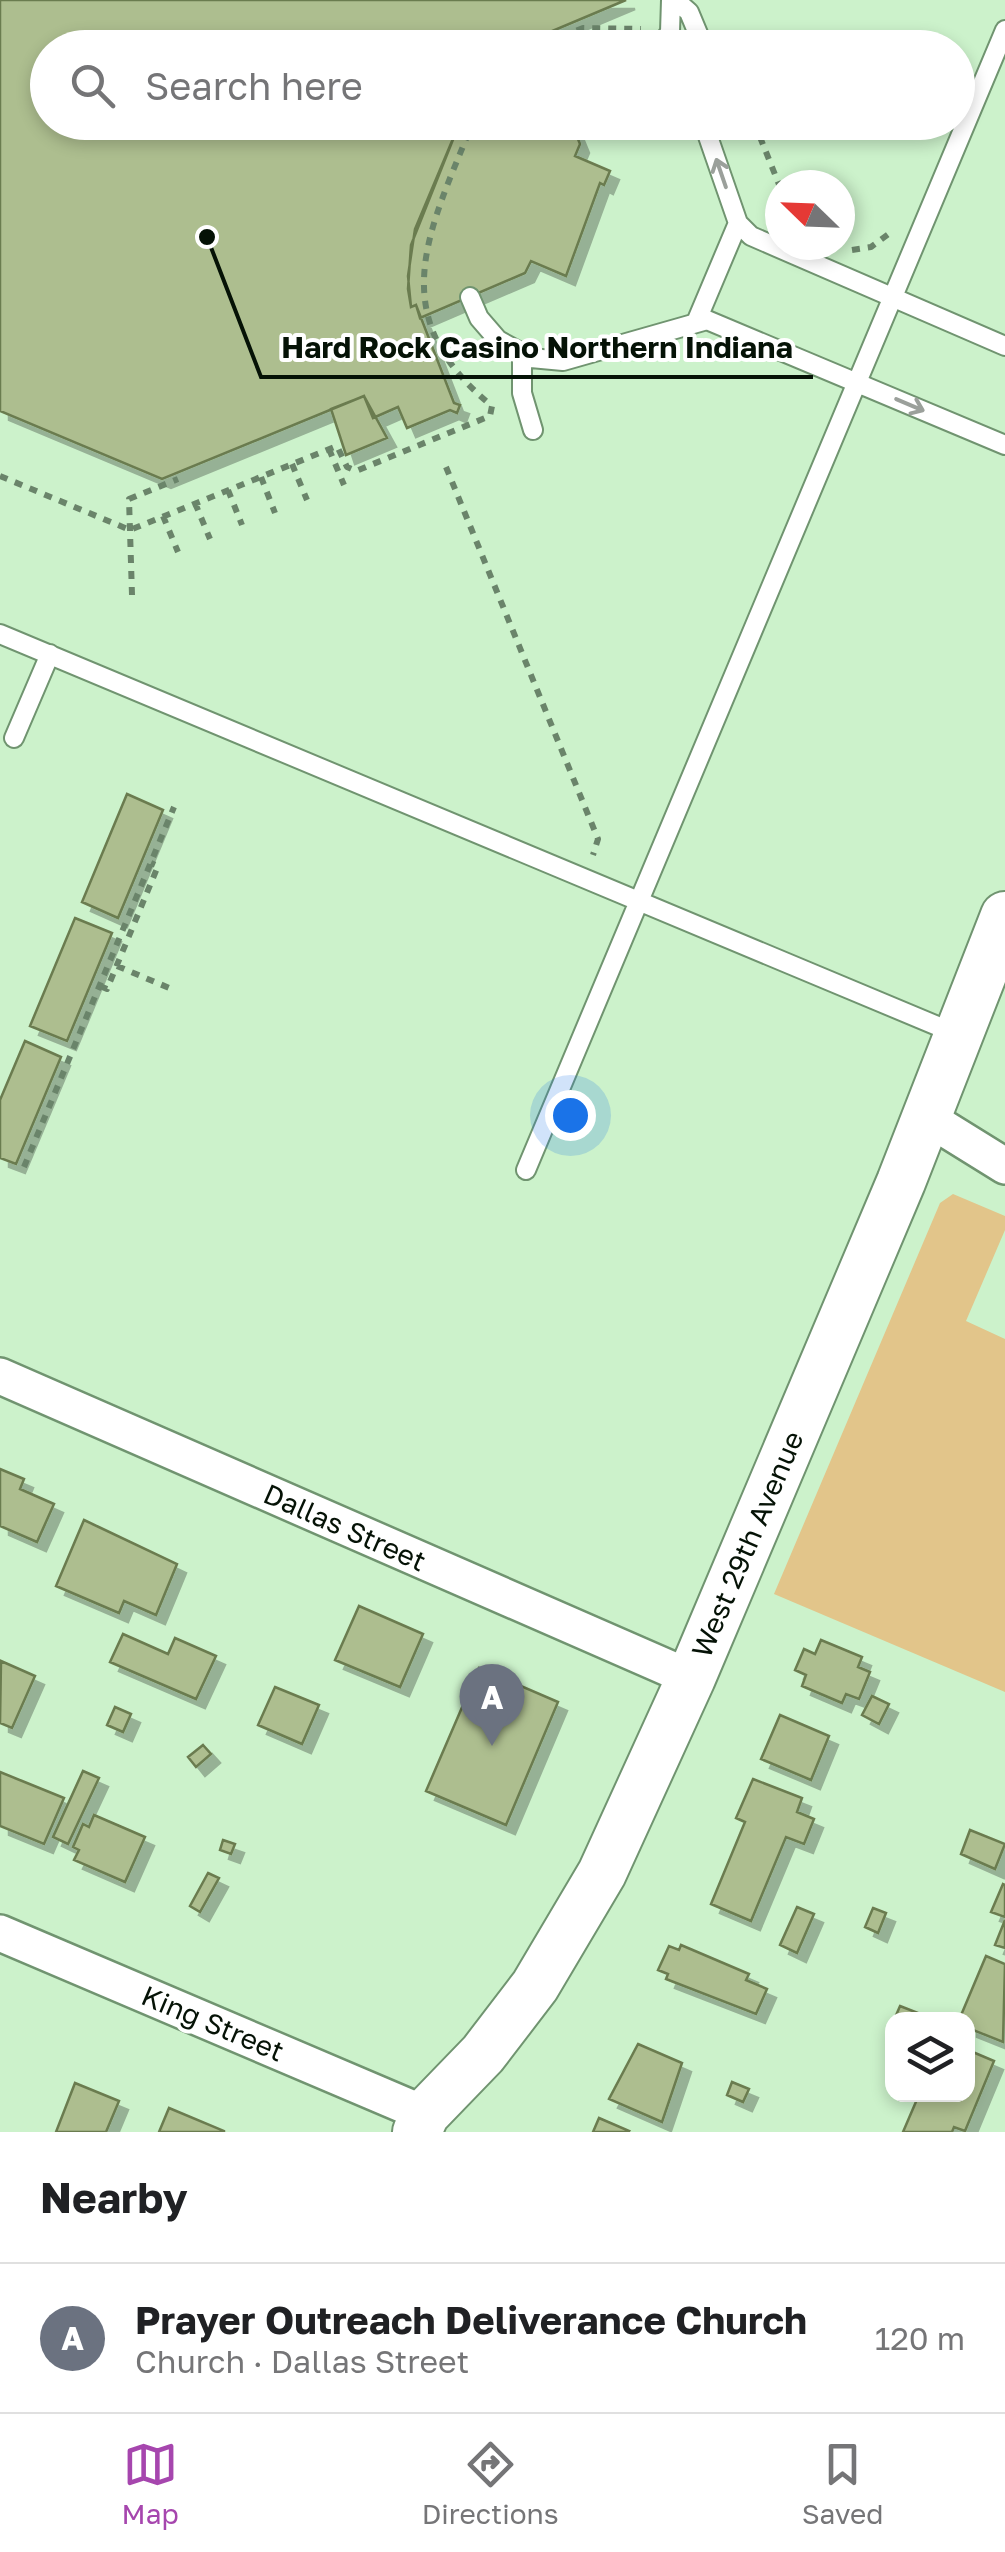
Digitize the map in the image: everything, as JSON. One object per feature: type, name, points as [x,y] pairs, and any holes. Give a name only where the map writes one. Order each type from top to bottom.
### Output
[{"type":"street","name":"West 29th Avenue","points":[[421,2123],[483,2054],[572,1928],[602,1873],[691,1678],[926,1117],[1005,916]]},
{"type":"street","points":[[926,1117],[1005,1166]]},
{"type":"street","name":"Dallas Street","points":[[0,1376],[691,1678]]},
{"type":"street","name":"King Street","points":[[0,1933],[421,2123]]},
{"type":"lane","points":[[670,30],[673,0]]},
{"type":"lane","points":[[673,0],[689,12],[696,30]]},
{"type":"lane","points":[[975,101],[1005,30]]},
{"type":"lane","points":[[711,140],[738,223],[763,244],[1005,346]]},
{"type":"lane","points":[[526,1170],[959,140]]},
{"type":"lane","points":[[697,320],[738,223]]},
{"type":"lane","points":[[470,297],[486,328],[522,354],[563,361],[697,320],[715,322],[1005,445]]},
{"type":"lane","points":[[522,354],[522,393],[533,430]]},
{"type":"lane","points":[[0,634],[959,1036]]},
{"type":"lane","points":[[14,738],[50,654]]},
{"type":"path","points":[[578,30],[640,29],[650,24]]},
{"type":"path","points":[[0,476],[130,530],[338,446],[346,467],[356,471],[492,412],[492,406],[457,373],[436,340],[427,318],[422,283],[428,235],[466,140]]},
{"type":"path","points":[[761,140],[773,170]]},
{"type":"path","points":[[855,247],[871,246],[897,222]]},
{"type":"path","points":[[329,449],[344,485]]},
{"type":"path","points":[[292,464],[307,500]]},
{"type":"path","points":[[446,467],[598,838],[593,856]]},
{"type":"path","points":[[261,477],[275,512]]},
{"type":"path","points":[[132,595],[129,499],[178,479]]},
{"type":"path","points":[[228,490],[242,526]]},
{"type":"path","points":[[195,504],[210,539]]},
{"type":"path","points":[[163,516],[178,552]]},
{"type":"path","points":[[24,1167],[174,807]]},
{"type":"path","points":[[100,986],[107,989],[158,866],[151,863]]},
{"type":"path","points":[[116,966],[174,990]]},
{"type":"shaded area","points":[[953,1194],[1005,1216],[1005,1230],[966,1321],[1005,1339],[1005,1692],[774,1594],[940,1203]]},
{"type":"building","points":[[0,0],[626,0],[555,30],[30,30],[30,140],[452,140],[415,229],[408,276],[411,307],[416,305],[454,403],[460,405],[457,413],[450,410],[407,428],[398,407],[373,418],[364,396],[162,479],[0,411]]},
{"type":"building","points":[[453,140],[578,140],[575,156],[610,171],[604,185],[600,183],[566,276],[531,261],[525,273],[420,318],[416,305],[411,307],[408,289],[411,245]]},
{"type":"building","points":[[364,396],[387,438],[346,455],[331,409]]},
{"type":"building","points":[[127,794],[163,810],[118,918],[82,902]]},
{"type":"building","points":[[75,918],[112,933],[67,1041],[30,1026]]},
{"type":"building","points":[[25,1041],[61,1057],[16,1164],[0,1158],[0,1100]]},
{"type":"building","points":[[0,1469],[24,1479],[20,1489],[54,1504],[37,1542],[0,1526]]},
{"type":"building","points":[[84,1520],[177,1564],[156,1615],[124,1601],[119,1613],[56,1586]]},
{"type":"building","points":[[359,1606],[423,1634],[400,1687],[335,1660]]},
{"type":"building","points":[[123,1634],[168,1654],[175,1638],[216,1656],[196,1699],[110,1662]]},
{"type":"building","points":[[821,1640],[862,1657],[858,1667],[870,1672],[859,1699],[846,1694],[842,1703],[802,1686],[806,1675],[795,1670],[804,1649],[815,1654]]},
{"type":"building","points":[[1,1661],[35,1676],[12,1728],[0,1723]]},
{"type":"building","points":[[479,1668],[558,1702],[506,1825],[426,1791]]},
{"type":"building","points":[[275,1687],[319,1705],[302,1744],[258,1725]]},
{"type":"building","points":[[872,1696],[889,1704],[879,1724],[862,1715]]},
{"type":"building","points":[[115,1707],[131,1714],[123,1732],[107,1725]]},
{"type":"building","points":[[780,1715],[829,1736],[811,1780],[761,1759]]},
{"type":"building","points":[[203,1745],[211,1754],[196,1767],[188,1757]]},
{"type":"building","points":[[83,1771],[99,1778],[68,1844],[53,1837]]},
{"type":"building","points":[[0,1772],[64,1798],[44,1844],[0,1826]]},
{"type":"building","points":[[753,1779],[802,1798],[797,1812],[814,1819],[804,1844],[786,1837],[751,1921],[711,1904],[745,1822],[736,1818]]},
{"type":"building","points":[[94,1815],[145,1837],[125,1882],[74,1860],[79,1850],[73,1847],[83,1824],[89,1827]]},
{"type":"building","points":[[970,1830],[1005,1844],[995,1869],[961,1854]]},
{"type":"building","points":[[223,1840],[235,1844],[231,1854],[220,1850]]},
{"type":"building","points":[[208,1873],[219,1878],[200,1912],[190,1906]]},
{"type":"building","points":[[1005,1885],[1005,1917],[991,1912]]},
{"type":"building","points":[[797,1907],[814,1914],[797,1953],[780,1945]]},
{"type":"building","points":[[873,1908],[886,1913],[878,1933],[865,1927]]},
{"type":"building","points":[[1005,1920],[1005,1948],[995,1945]]},
{"type":"building","points":[[681,1945],[749,1974],[746,1980],[767,1989],[756,2014],[666,1979],[668,1974],[658,1970],[669,1946],[679,1950]]},
{"type":"building","points":[[986,1956],[1005,1964],[1003,2042],[975,2031],[975,2012],[962,2012]]},
{"type":"building","points":[[638,2044],[682,2063],[662,2122],[609,2099]]},
{"type":"building","points":[[975,2053],[994,2061],[965,2131],[954,2127],[952,2132],[903,2132],[916,2102],[975,2102]]},
{"type":"building","points":[[732,2082],[749,2089],[743,2102],[727,2095]]},
{"type":"building","points":[[75,2083],[119,2101],[106,2132],[56,2132]]},
{"type":"building","points":[[169,2108],[224,2131],[224,2132],[159,2132]]},
{"type":"building","points":[[599,2118],[629,2131],[593,2132]]},
{"type":"place","name":"Hard Rock Casino Northern Indiana","points":[[207,237]]},
{"type":"place","name":"Prayer Outreach Deliverance Church","points":[[492,1746]]}]
